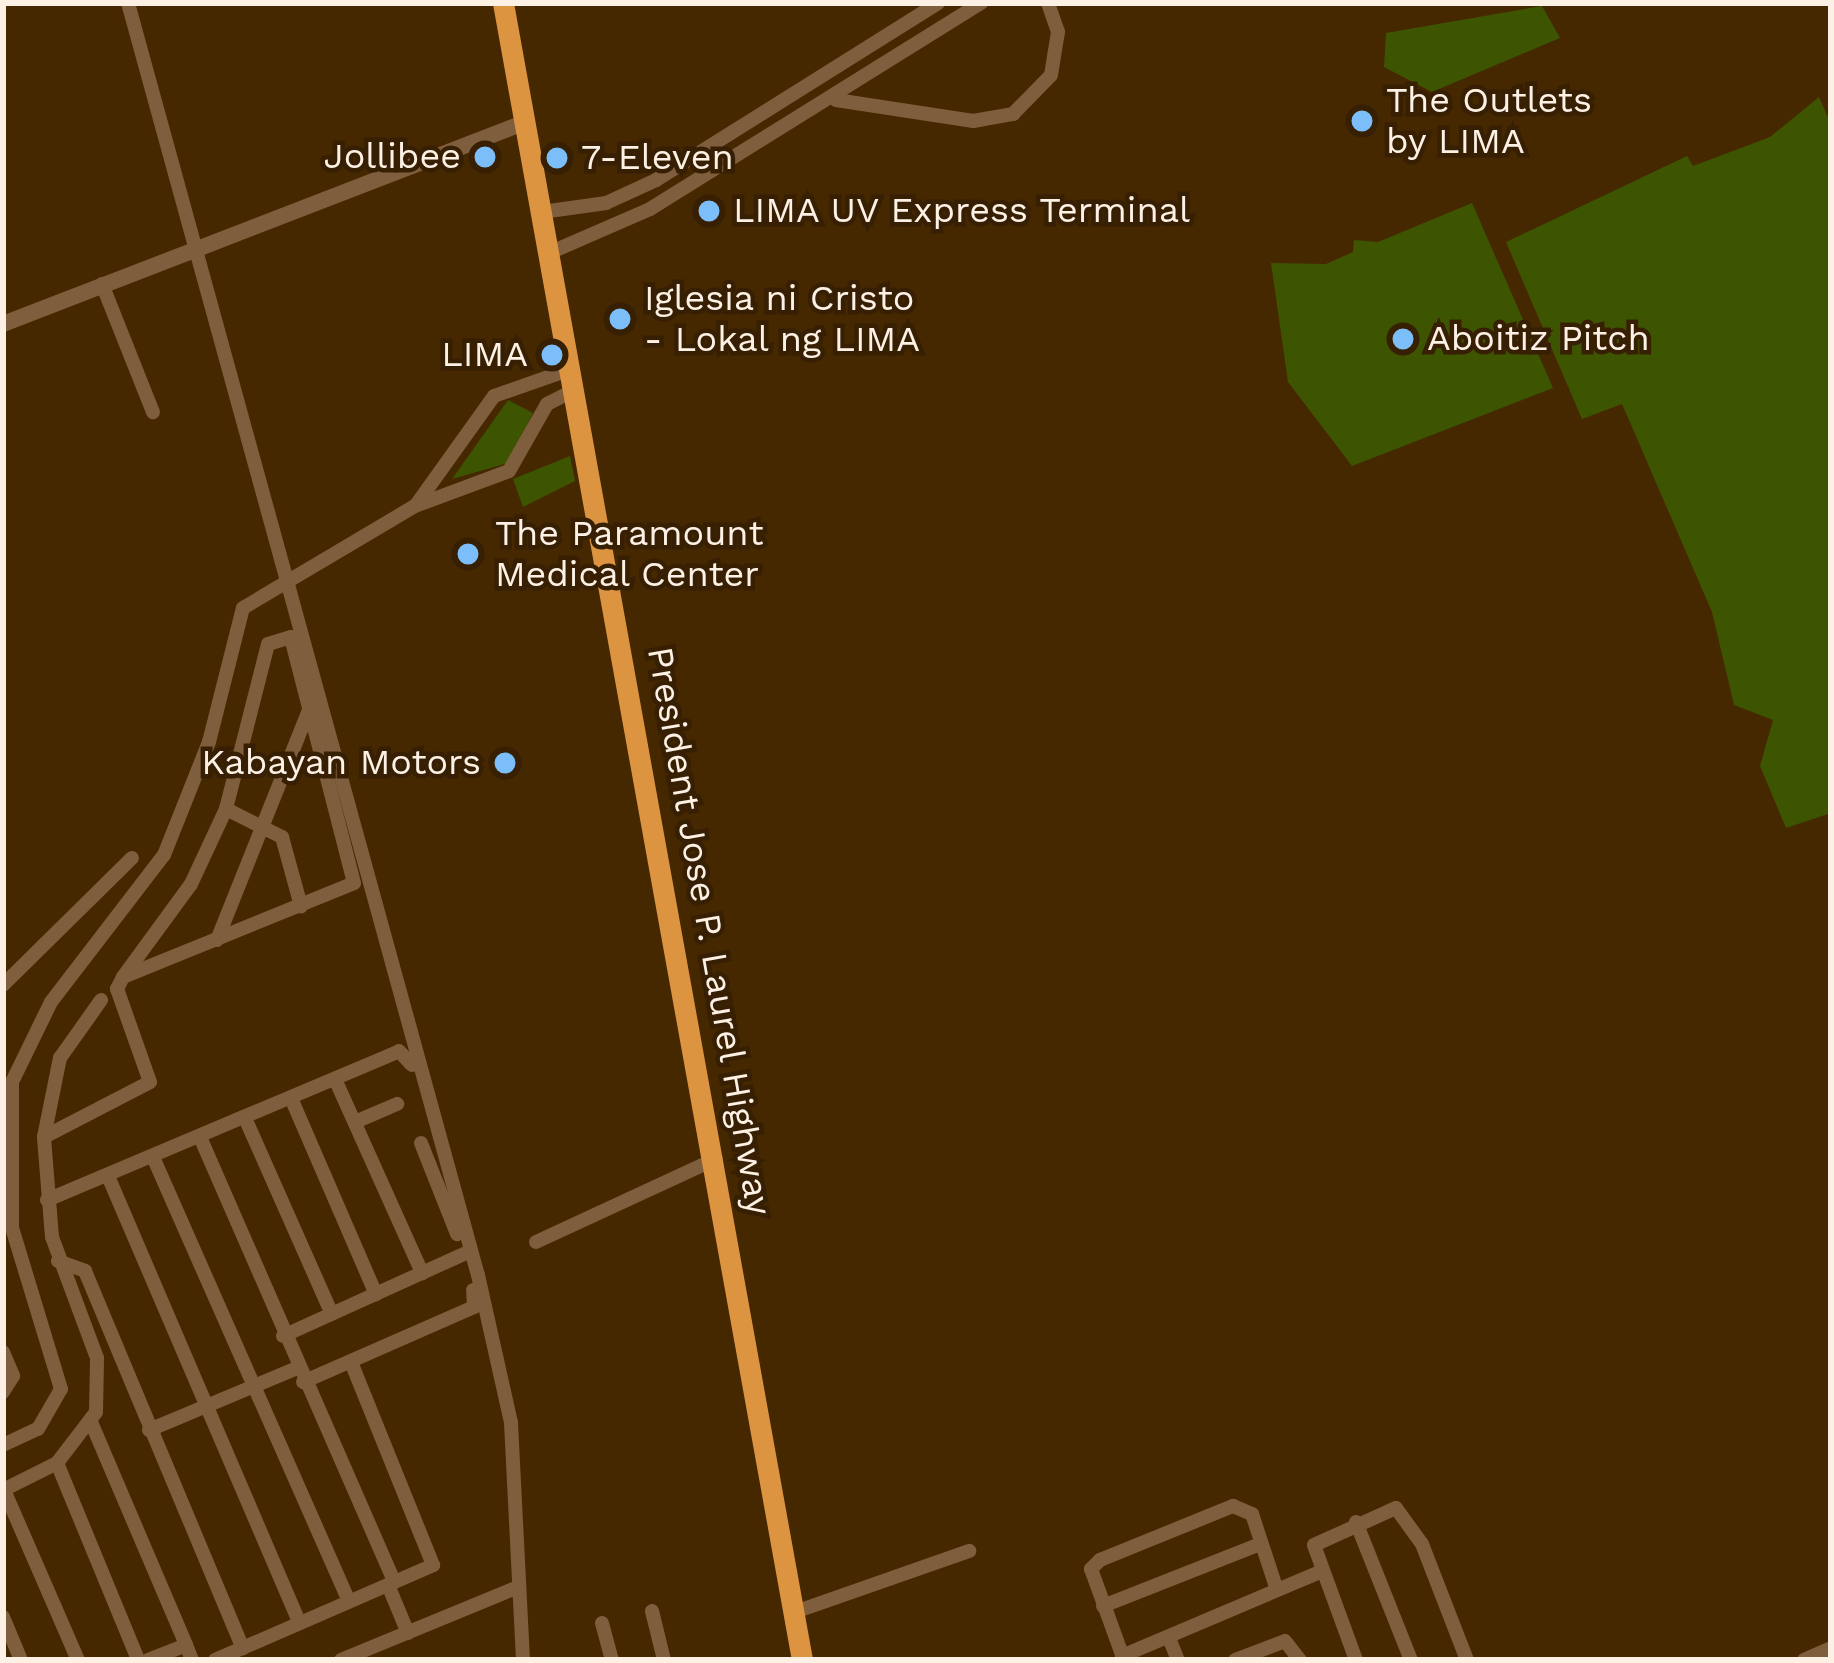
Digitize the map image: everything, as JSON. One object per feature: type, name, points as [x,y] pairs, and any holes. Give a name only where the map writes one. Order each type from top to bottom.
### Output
[{"type":"highway","name":"President Jose P. Laurel Highway","points":[[502,3],[719,1157],[802,1660]]},
{"type":"street","points":[[128,3],[511,1423],[523,1660]]},
{"type":"street","points":[[542,212],[606,203],[754,121],[938,3]]},
{"type":"street","points":[[550,253],[766,140],[981,3]]},
{"type":"street","points":[[820,106],[864,98],[973,121],[1012,114],[1051,75],[1058,32],[1048,3]]},
{"type":"street","points":[[754,121],[766,140]]},
{"type":"street","points":[[3,324],[526,122]]},
{"type":"street","points":[[102,284],[153,412]]},
{"type":"street","points":[[415,506],[494,396],[573,380]]},
{"type":"street","points":[[3,1445],[38,1429],[61,1389],[6,1198],[12,1082],[28,1039],[164,855],[209,742],[243,608],[284,576],[415,506],[508,471],[547,404],[573,380]]},
{"type":"street","points":[[44,1137],[150,1082],[117,989],[123,977],[153,946],[226,809],[271,641],[292,638],[356,878],[301,906],[123,977]]},
{"type":"street","points":[[217,940],[268,826],[310,708]]},
{"type":"street","points":[[226,809],[268,826],[301,906]]},
{"type":"street","points":[[3,985],[8,972],[132,858]]},
{"type":"street","points":[[153,946],[166,961]]},
{"type":"street","points":[[101,1000],[60,1058],[44,1137],[47,1200],[58,1261],[97,1358],[91,1422],[189,1652],[148,1660]]},
{"type":"street","points":[[47,1200],[399,1051],[416,1081]]},
{"type":"street","points":[[335,1079],[422,1273]]},
{"type":"street","points":[[292,1098],[376,1294]]},
{"type":"street","points":[[355,1122],[397,1104]]},
{"type":"street","points":[[245,1118],[332,1314]]},
{"type":"street","points":[[200,1137],[408,1633]]},
{"type":"street","points":[[149,1430],[253,1387],[351,1362],[474,1307],[464,1254],[426,1141],[403,1150]]},
{"type":"street","points":[[153,1157],[350,1601]]},
{"type":"street","points":[[536,1242],[719,1157]]},
{"type":"street","points":[[108,1176],[300,1623]]},
{"type":"street","points":[[283,1336],[464,1254]]},
{"type":"street","points":[[58,1261],[85,1270],[243,1648]]},
{"type":"street","points":[[97,1358],[117,1350]]},
{"type":"street","points":[[3,1352],[13,1376],[3,1392]]},
{"type":"street","points":[[215,1660],[391,1584],[436,1557],[351,1362]]},
{"type":"street","points":[[78,1660],[3,1490],[57,1463],[91,1422]]},
{"type":"street","points":[[57,1463],[138,1660]]},
{"type":"street","points":[[1276,1588],[1252,1514],[1233,1505],[1100,1560],[1091,1569],[1123,1658],[1320,1572]]},
{"type":"street","points":[[1356,1660],[1320,1572],[1314,1545],[1356,1522],[1396,1508],[1409,1516],[1468,1660]]},
{"type":"street","points":[[1356,1522],[1411,1660]]},
{"type":"street","points":[[1103,1606],[1260,1544]]},
{"type":"street","points":[[792,1612],[969,1551]]},
{"type":"street","points":[[340,1660],[518,1588]]},
{"type":"street","points":[[652,1611],[664,1660]]},
{"type":"street","points":[[3,1617],[21,1660]]},
{"type":"street","points":[[602,1623],[612,1660]]},
{"type":"street","points":[[1169,1638],[1178,1660]]},
{"type":"street","points":[[1234,1660],[1285,1641],[1300,1660]]},
{"type":"street","points":[[1804,1660],[1831,1648]]},
{"type":"green space","points":[[1542,6],[1560,38],[1432,92],[1384,67],[1386,33]]},
{"type":"green space","points":[[1819,97],[1831,124],[1831,813],[1786,828],[1760,766],[1773,720],[1734,705],[1712,612],[1622,404],[1582,419],[1506,242],[1687,156],[1693,166],[1770,137]]},
{"type":"green space","name":"Aboitiz Pitch","points":[[1472,203],[1553,388],[1352,466],[1288,382],[1271,263],[1326,264],[1353,252],[1354,240],[1378,242]]},
{"type":"green space","points":[[508,400],[533,413],[508,463],[452,479]]},
{"type":"green space","points":[[570,456],[575,481],[523,507],[513,479]]},
{"type":"place","name":"The Outlets by LIMA","points":[[1362,121]]},
{"type":"place","name":"Jollibee","points":[[485,157]]},
{"type":"place","name":"7-Eleven","points":[[557,158]]},
{"type":"place","name":"LIMA UV Express Terminal","points":[[709,211]]},
{"type":"place","name":"Iglesia ni Cristo - Lokal ng LIMA","points":[[620,319]]},
{"type":"place","name":"Aboitiz Pitch","points":[[1403,339]]},
{"type":"place","name":"LIMA","points":[[552,355]]},
{"type":"place","name":"The Paramount Medical Center","points":[[468,554]]},
{"type":"place","name":"Kabayan Motors","points":[[505,763]]}]
